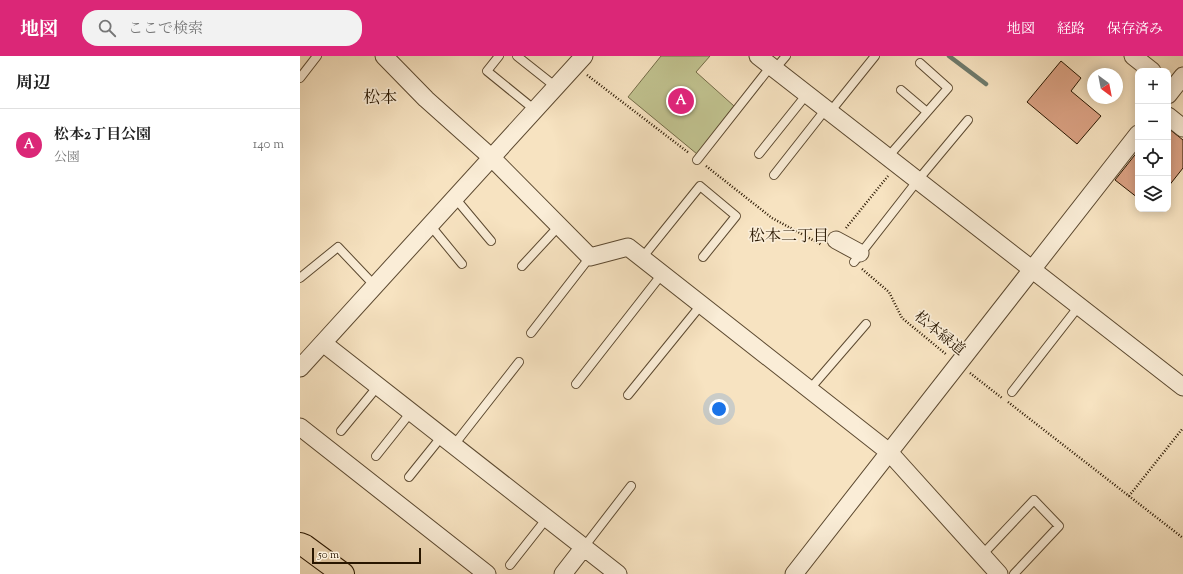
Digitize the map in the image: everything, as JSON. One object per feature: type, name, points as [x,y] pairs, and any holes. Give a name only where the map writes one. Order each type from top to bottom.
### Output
[{"type":"highway","points":[[300,544],[305,546],[342,574]]},
{"type":"highway","points":[[300,557],[342,574]]},
{"type":"street","points":[[384,56],[426,99],[492,158],[590,257],[628,247],[889,452],[999,574]]},
{"type":"street","points":[[758,56],[1183,387]]},
{"type":"street","points":[[1133,56],[1148,68]]},
{"type":"street","points":[[300,368],[580,61]]},
{"type":"street","points":[[1171,118],[1183,128]]},
{"type":"street","points":[[794,574],[1135,138]]},
{"type":"street","points":[[831,243],[857,257]]},
{"type":"street","points":[[323,343],[618,574]]},
{"type":"street","points":[[300,427],[487,574]]},
{"type":"street","points":[[563,574],[584,547]]},
{"type":"lane","points":[[300,78],[317,56]]},
{"type":"lane","points":[[499,56],[488,71],[535,110]]},
{"type":"lane","points":[[517,56],[556,87]]},
{"type":"lane","points":[[697,160],[773,68],[786,56]]},
{"type":"lane","points":[[774,175],[822,114],[830,112],[875,56]]},
{"type":"lane","points":[[892,161],[927,112],[948,88],[920,63]]},
{"type":"lane","points":[[901,90],[927,112]]},
{"type":"lane","points":[[759,154],[807,94]]},
{"type":"lane","points":[[857,257],[968,120]]},
{"type":"lane","points":[[642,258],[700,186],[736,216],[703,257]]},
{"type":"lane","points":[[455,198],[491,241]]},
{"type":"lane","points":[[430,225],[462,264]]},
{"type":"lane","points":[[522,266],[559,226]]},
{"type":"lane","points":[[300,278],[338,247],[375,286]]},
{"type":"lane","points":[[531,333],[590,257]]},
{"type":"lane","points":[[576,384],[662,274]]},
{"type":"lane","points":[[628,395],[701,305]]},
{"type":"lane","points":[[1012,392],[1079,306]]},
{"type":"lane","points":[[809,390],[866,324]]},
{"type":"lane","points":[[409,477],[448,441],[519,362]]},
{"type":"lane","points":[[341,431],[378,386]]},
{"type":"lane","points":[[376,456],[411,412]]},
{"type":"lane","points":[[584,547],[631,486]]},
{"type":"lane","points":[[982,555],[1034,500],[1059,526],[1014,574]]},
{"type":"lane","points":[[510,565],[547,518]]},
{"type":"path","points":[[580,61],[697,160],[772,218],[831,243],[892,161]]},
{"type":"path","name":"松本緑道","points":[[857,257],[889,292],[902,318],[958,364],[1183,538]]},
{"type":"path","points":[[1129,496],[1183,428]]},
{"type":"green space","points":[[661,56],[710,56],[696,72],[734,106],[697,154],[628,97]]},
{"type":"building","points":[[1061,61],[1081,78],[1071,91],[1101,116],[1077,144],[1027,102]]},
{"type":"building","points":[[1171,130],[1183,140],[1183,168],[1171,183]]},
{"type":"building","points":[[1135,155],[1135,196],[1115,180]]},
{"type":"waterway","points":[[949,56],[986,84]]},
{"type":"place","name":"松本2丁目公園","points":[[681,101]]},
{"type":"district","name":"松本","points":[[380,99]]},
{"type":"district","name":"松本二丁目","points":[[789,237]]}]
